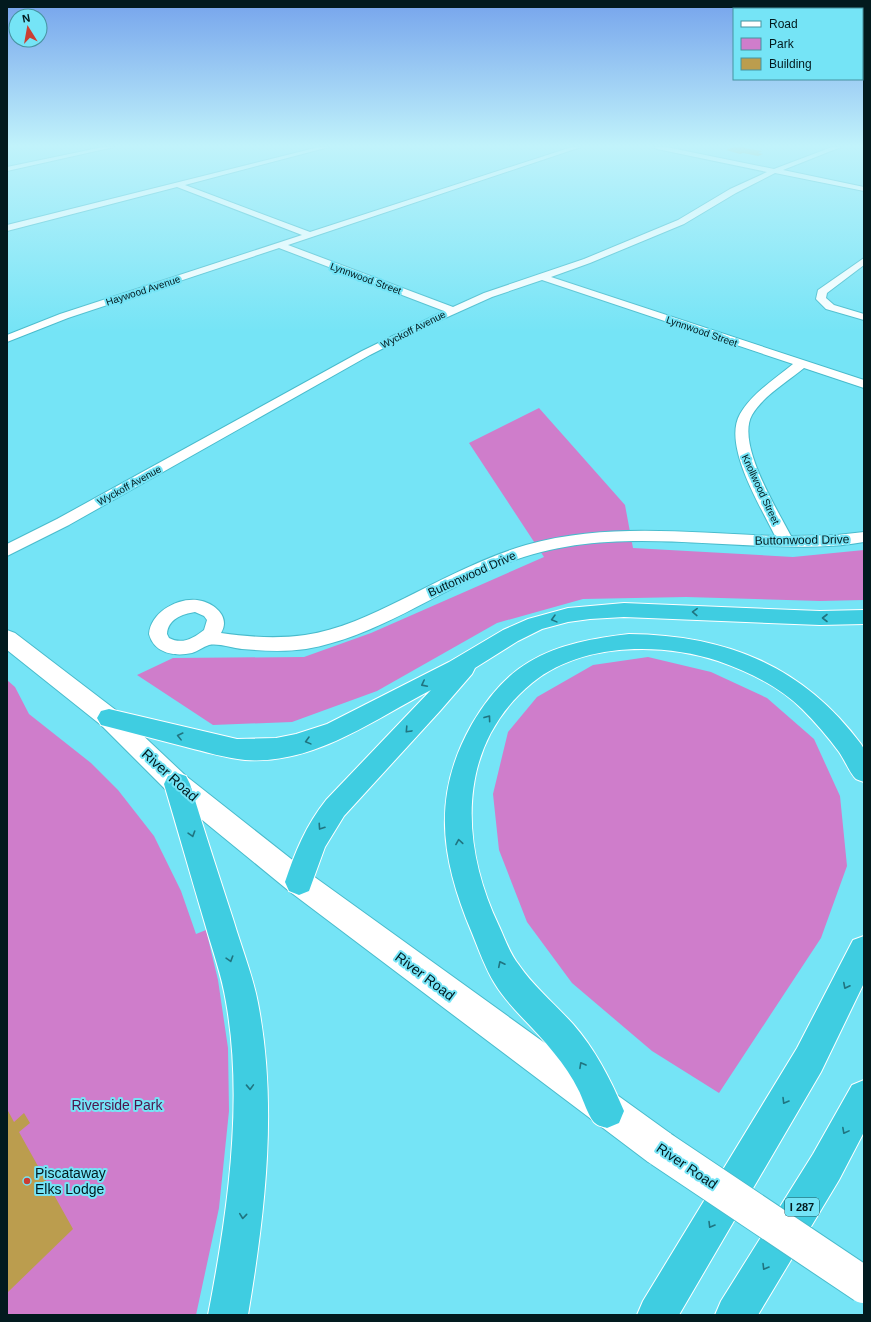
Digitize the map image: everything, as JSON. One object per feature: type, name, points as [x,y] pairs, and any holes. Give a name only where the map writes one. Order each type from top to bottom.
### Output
[{"type":"highway","points":[[110,718],[221,746],[253,750],[288,747],[321,738],[346,727],[471,659],[505,638],[536,624],[592,611],[660,611],[820,618],[864,617]]},
{"type":"highway","points":[[608,1111],[574,1050],[507,976],[479,917],[463,867],[457,826],[459,786],[470,753],[484,722],[503,697],[528,673],[556,658],[587,647],[617,642],[649,641],[681,644],[714,652],[736,660],[751,666],[785,684],[807,700],[835,729],[860,762],[864,771]]},
{"type":"highway","points":[[299,882],[313,840],[321,826],[335,808],[432,705],[471,659]]},
{"type":"highway","points":[[177,784],[242,1002],[248,1047],[250,1103],[249,1163],[239,1255],[228,1315]]},
{"type":"highway","points":[[657,1315],[810,1060],[864,951]]},
{"type":"highway","name":"I 287","points":[[736,1315],[826,1167],[864,1097]]},
{"type":"street","points":[[7,228],[84,209]]},
{"type":"street","points":[[241,209],[310,235],[390,209]]},
{"type":"street","name":"Wyckoff Avenue","points":[[7,551],[70,518],[366,353],[452,310],[540,276],[606,254],[681,222],[703,209]]},
{"type":"street","name":"Haywood Avenue","points":[[7,339],[64,316],[310,235]]},
{"type":"street","name":"Lynnwood Street","points":[[280,246],[452,310]]},
{"type":"street","points":[[864,261],[822,292],[821,299],[830,307],[864,317]]},
{"type":"street","name":"Lynnwood Street","points":[[540,276],[864,384]]},
{"type":"street","name":"Knollwood Street","points":[[786,542],[744,454],[741,435],[742,421],[753,406],[801,364]]},
{"type":"street","name":"Buttonwood Drive","points":[[208,638],[243,644],[279,645],[307,642],[338,634],[376,619],[478,569],[513,554],[549,544],[586,538],[618,536],[786,542],[864,537]]},
{"type":"street","name":"River Road","points":[[7,638],[110,718],[177,784],[299,882],[661,1149],[864,1286]]},
{"type":"green space","points":[[539,408],[625,505],[633,548],[793,557],[864,550],[864,600],[820,601],[686,597],[583,599],[497,623],[377,691],[292,722],[213,725],[137,675],[173,658],[304,657],[371,633],[544,557],[469,443]]},
{"type":"green space","points":[[648,657],[711,672],[767,698],[814,739],[840,796],[847,866],[821,938],[719,1093],[652,1051],[572,983],[527,922],[499,850],[493,794],[508,732],[537,697],[593,665]]},
{"type":"green space","name":"Riverside Park","points":[[7,680],[15,687],[29,714],[91,763],[118,790],[154,836],[181,891],[196,934],[206,930],[218,980],[228,1048],[229,1111],[219,1208],[196,1315],[7,1315]]},
{"type":"building","name":"Piscataway Elks Lodge","points":[[7,1109],[14,1122],[24,1113],[30,1123],[19,1132],[73,1229],[7,1293]]},
{"type":"place","name":"Piscataway Elks Lodge","points":[[27,1181]]}]
